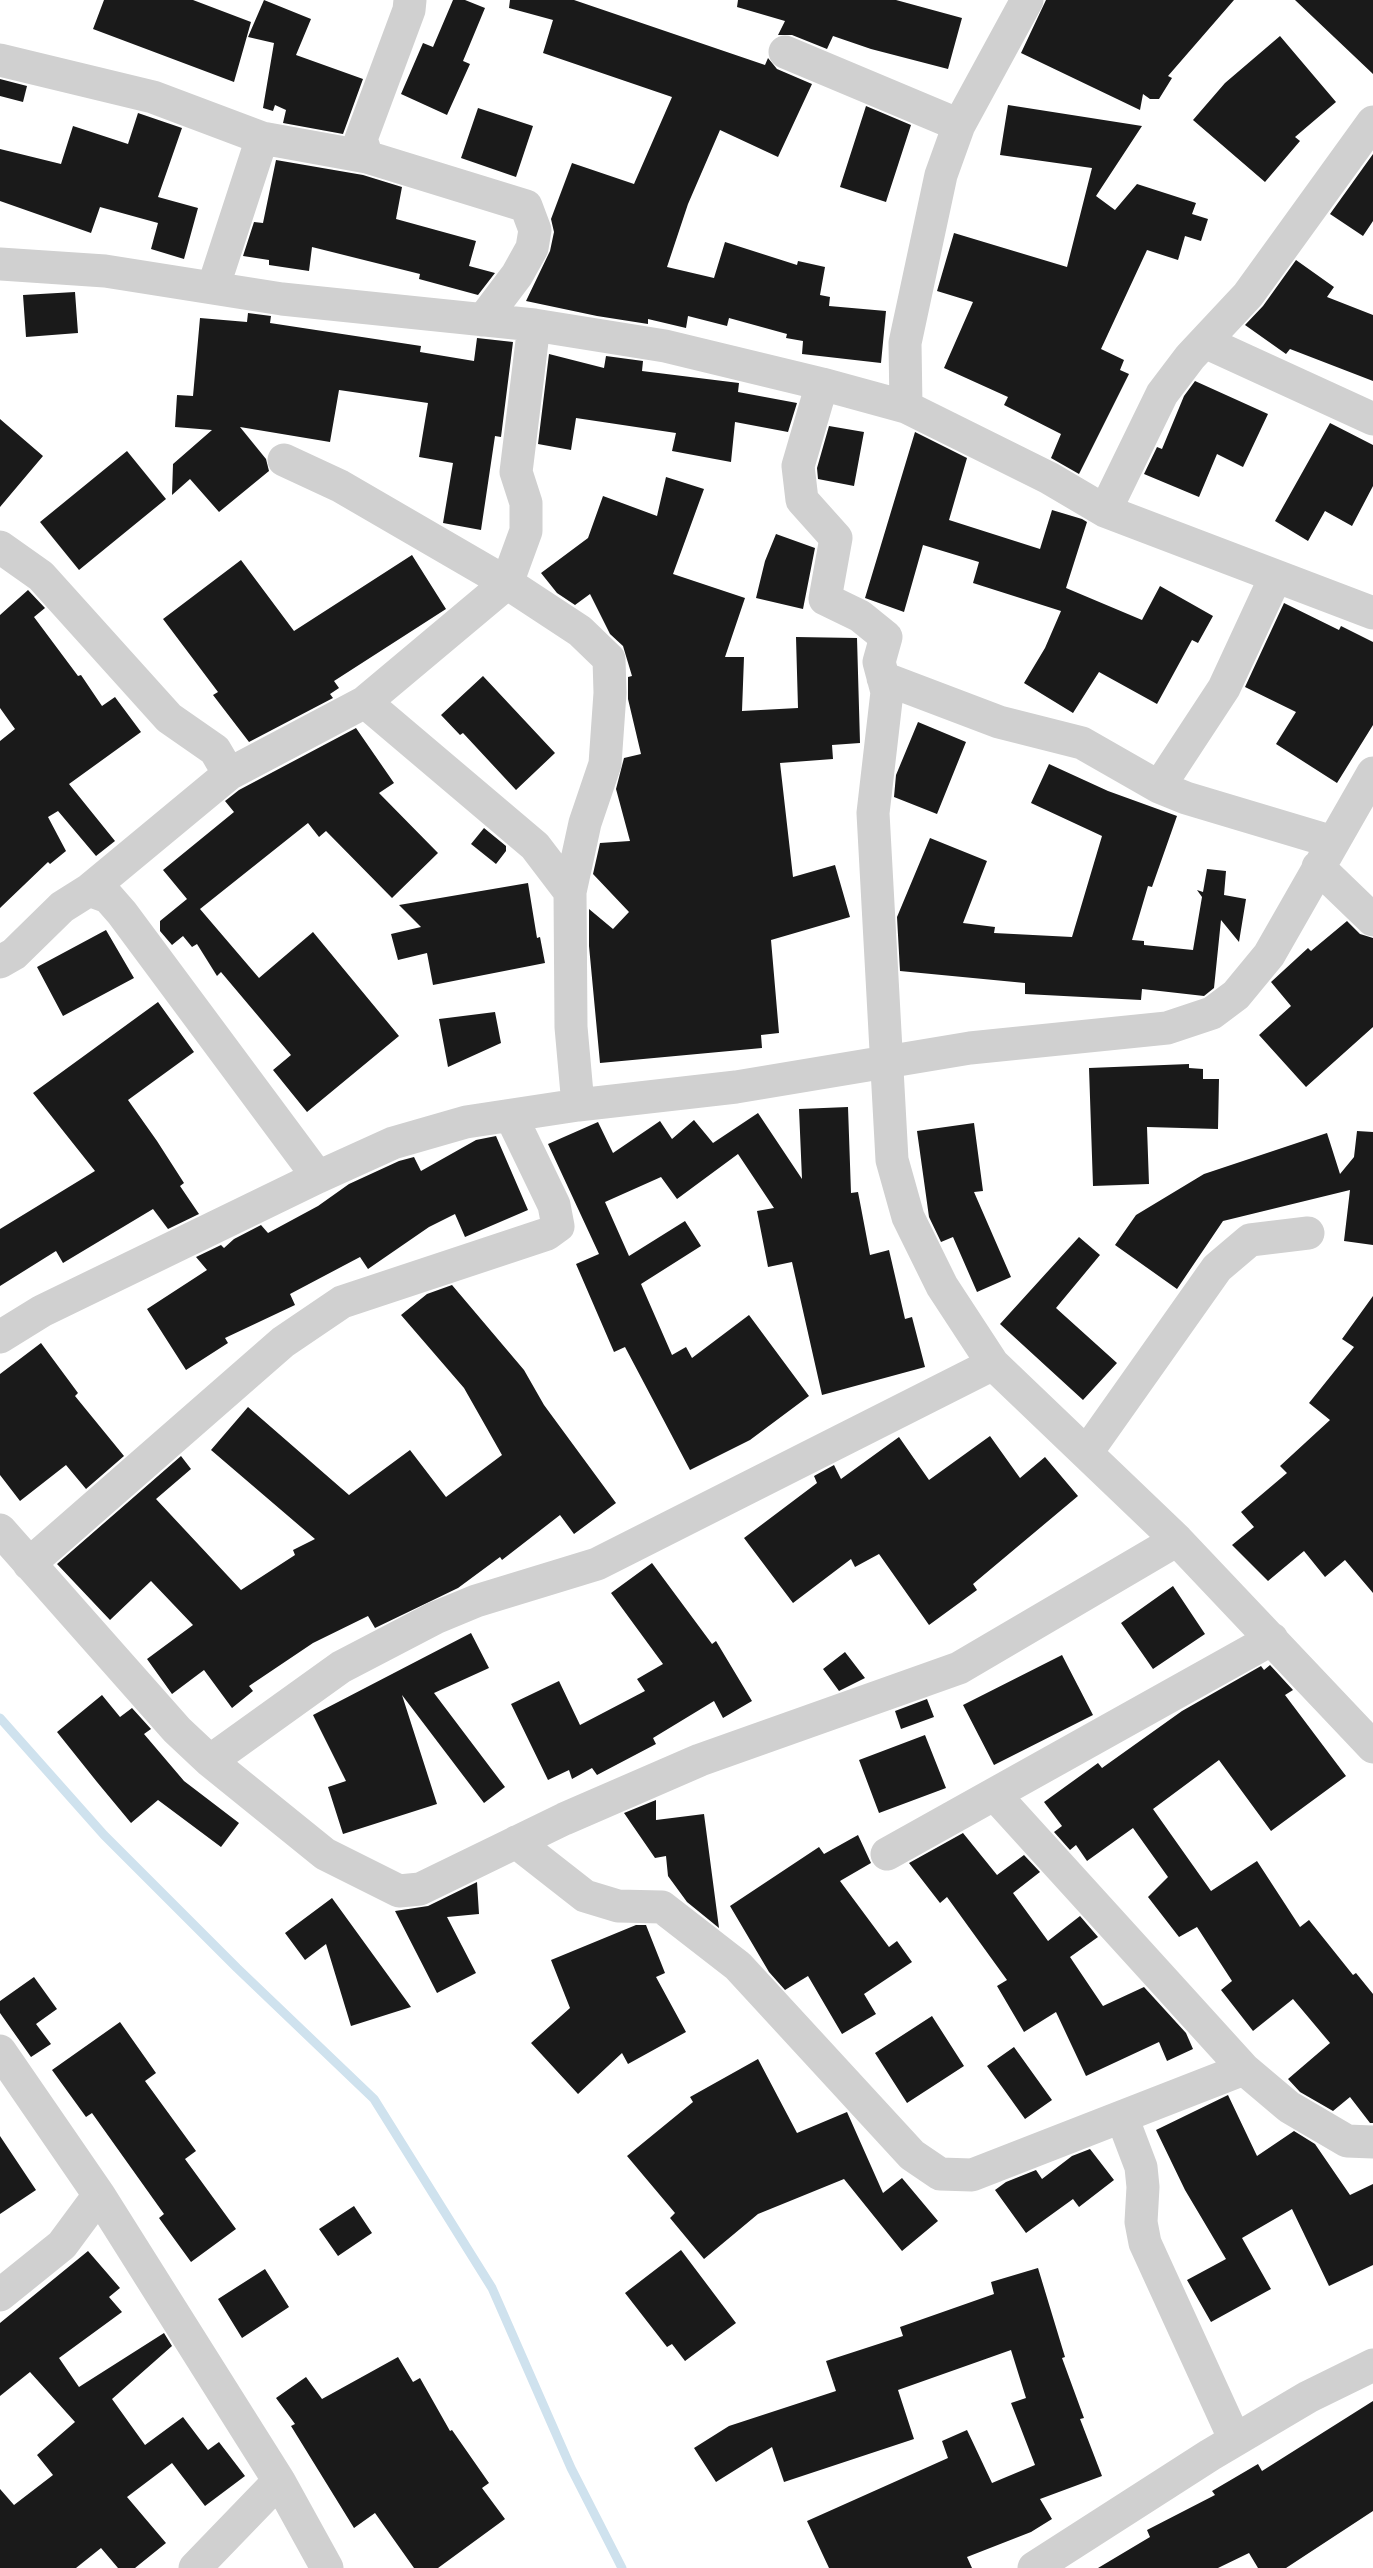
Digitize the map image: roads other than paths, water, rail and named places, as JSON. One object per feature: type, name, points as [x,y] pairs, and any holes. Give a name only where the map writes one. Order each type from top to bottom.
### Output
[{"type":"street","points":[[367,157],[361,139],[409,10],[410,0]]},
{"type":"street","points":[[906,407],[905,343],[940,175],[959,125],[1027,0]]},
{"type":"street","points":[[785,52],[959,125]]},
{"type":"street","points":[[0,60],[153,97],[262,138],[367,157],[526,206],[535,230],[532,248],[517,275],[483,320]]},
{"type":"street","points":[[1105,511],[1162,394],[1205,342],[1248,296],[1373,122]]},
{"type":"street","points":[[213,288],[262,138]]},
{"type":"street","points":[[0,264],[105,271],[282,299],[534,326],[665,346],[822,384],[906,407],[1049,478],[1105,511],[1275,578],[1373,613]]},
{"type":"street","points":[[0,962],[14,954],[62,907],[89,891],[229,774],[365,702],[507,583],[526,531],[526,503],[516,472],[534,326]]},
{"type":"street","points":[[1205,342],[1373,419]]},
{"type":"street","points":[[822,384],[798,466],[802,500],[836,538],[825,599],[860,616],[886,637],[879,662],[887,692],[873,813],[892,1160],[908,1217],[942,1286],[993,1364],[1177,1540],[1370,1737]]},
{"type":"street","points":[[284,460],[340,486],[507,583],[580,631],[609,659],[610,693],[605,764],[585,823],[570,892],[571,1027],[578,1105]]},
{"type":"street","points":[[0,548],[40,576],[169,718],[216,750],[229,774]]},
{"type":"street","points":[[1159,787],[1224,688],[1275,578]]},
{"type":"street","points":[[884,678],[999,722],[1082,743],[1159,787],[1325,854],[1373,920]]},
{"type":"street","points":[[365,702],[535,846],[570,892]]},
{"type":"street","points":[[0,1337],[42,1311],[318,1177],[393,1143],[466,1122],[578,1105],[736,1087],[885,1060],[1167,1028],[1212,1013],[1236,995],[1269,955],[1373,773]]},
{"type":"street","points":[[89,891],[108,897],[122,913],[318,1177]]},
{"type":"street","points":[[29,1564],[283,1342],[342,1302],[547,1234],[558,1226],[554,1204],[511,1116]]},
{"type":"street","points":[[1087,1452],[1217,1268],[1250,1240],[1308,1233]]},
{"type":"street","points":[[210,1761],[341,1667],[435,1618],[476,1601],[597,1564],[993,1364]]},
{"type":"street","points":[[0,1530],[177,1730],[210,1761],[325,1854],[399,1891],[420,1889],[516,1842],[700,1760],[959,1668],[1177,1540]]},
{"type":"street","points":[[887,1854],[1272,1639]]},
{"type":"street","points":[[994,1794],[1244,2069],[1289,2107],[1347,2141],[1373,2142]]},
{"type":"street","points":[[516,1842],[585,1896],[618,1906],[662,1907],[738,1966],[912,2155],[940,2174],[972,2175],[1244,2069]]},
{"type":"street","points":[[0,2051],[99,2195],[279,2481],[327,2568]]},
{"type":"street","points":[[1122,2117],[1141,2167],[1143,2187],[1141,2222],[1145,2243],[1235,2440]]},
{"type":"street","points":[[0,2295],[62,2245],[99,2195]]},
{"type":"street","points":[[1040,2566],[1235,2440],[1308,2397],[1373,2365]]},
{"type":"street","points":[[195,2568],[279,2481]]},
{"type":"waterway","points":[[0,1718],[104,1835],[237,1968],[374,2099],[492,2288],[571,2468],[622,2568]]}]
